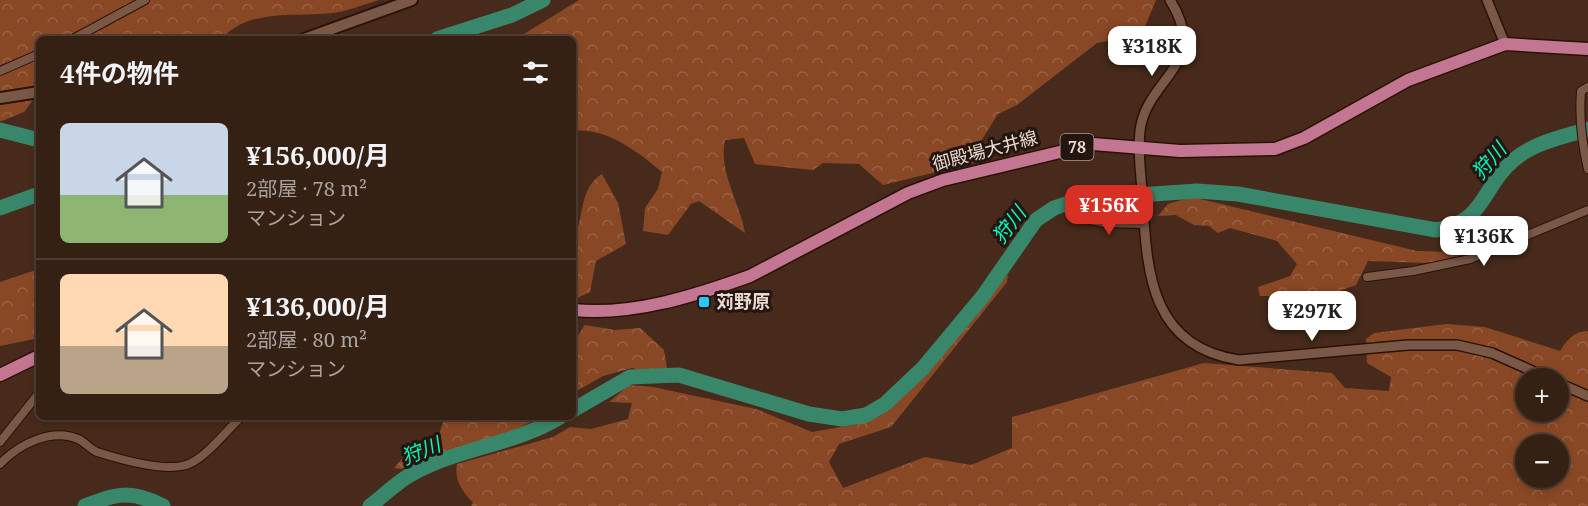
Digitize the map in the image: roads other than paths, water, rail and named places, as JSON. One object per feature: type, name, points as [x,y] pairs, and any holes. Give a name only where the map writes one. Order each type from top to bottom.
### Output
[{"type":"main road","points":[[319,36],[412,0]]},
{"type":"main road","name":"御殿場大井線","points":[[576,310],[602,313],[626,310],[722,286],[750,276],[908,193],[943,180],[1083,146],[1140,147],[1180,151],[1275,149],[1304,138],[1408,80],[1505,44],[1588,49]]},
{"type":"main road","points":[[0,98],[36,92]]},
{"type":"main road","points":[[0,375],[36,357]]},
{"type":"street","points":[[79,36],[146,0]]},
{"type":"street","points":[[1170,0],[1181,17],[1183,47],[1173,70],[1145,113],[1140,130],[1140,147],[1144,224],[1153,290],[1163,315],[1176,331],[1195,345],[1220,357],[1239,360],[1408,345],[1457,345],[1492,353],[1526,368]]},
{"type":"street","points":[[1487,0],[1505,44]]},
{"type":"street","points":[[0,71],[36,55]]},
{"type":"street","points":[[1588,87],[1581,91],[1583,148],[1588,169]]},
{"type":"street","points":[[1367,277],[1413,271],[1470,259],[1588,210]]},
{"type":"street","points":[[1077,217],[1104,223],[1144,224]]},
{"type":"street","points":[[1569,388],[1588,396]]},
{"type":"street","points":[[0,442],[36,397]]},
{"type":"street","points":[[0,464],[23,446],[44,437],[63,434],[80,439],[94,451],[159,467],[179,467],[192,463],[239,420]]},
{"type":"waterway","points":[[446,36],[512,15],[543,0]]},
{"type":"waterway","name":"狩川","points":[[576,408],[630,377],[679,375],[809,414],[842,419],[866,415],[885,404],[923,368],[983,296],[1036,220],[1054,208],[1080,199],[1197,191],[1238,194],[1436,230],[1453,226],[1465,219],[1482,202],[1504,169],[1523,153],[1531,148],[1588,129]]},
{"type":"waterway","points":[[0,130],[36,139]]},
{"type":"waterway","points":[[0,208],[36,195]]},
{"type":"waterway","name":"狩川","points":[[370,506],[405,478],[428,466],[524,434],[554,420]]},
{"type":"waterway","name":"狩川","points":[[85,506],[106,498],[124,495],[142,497],[163,506]]},
{"type":"place","name":"苅野原","points":[[704,302]]}]
